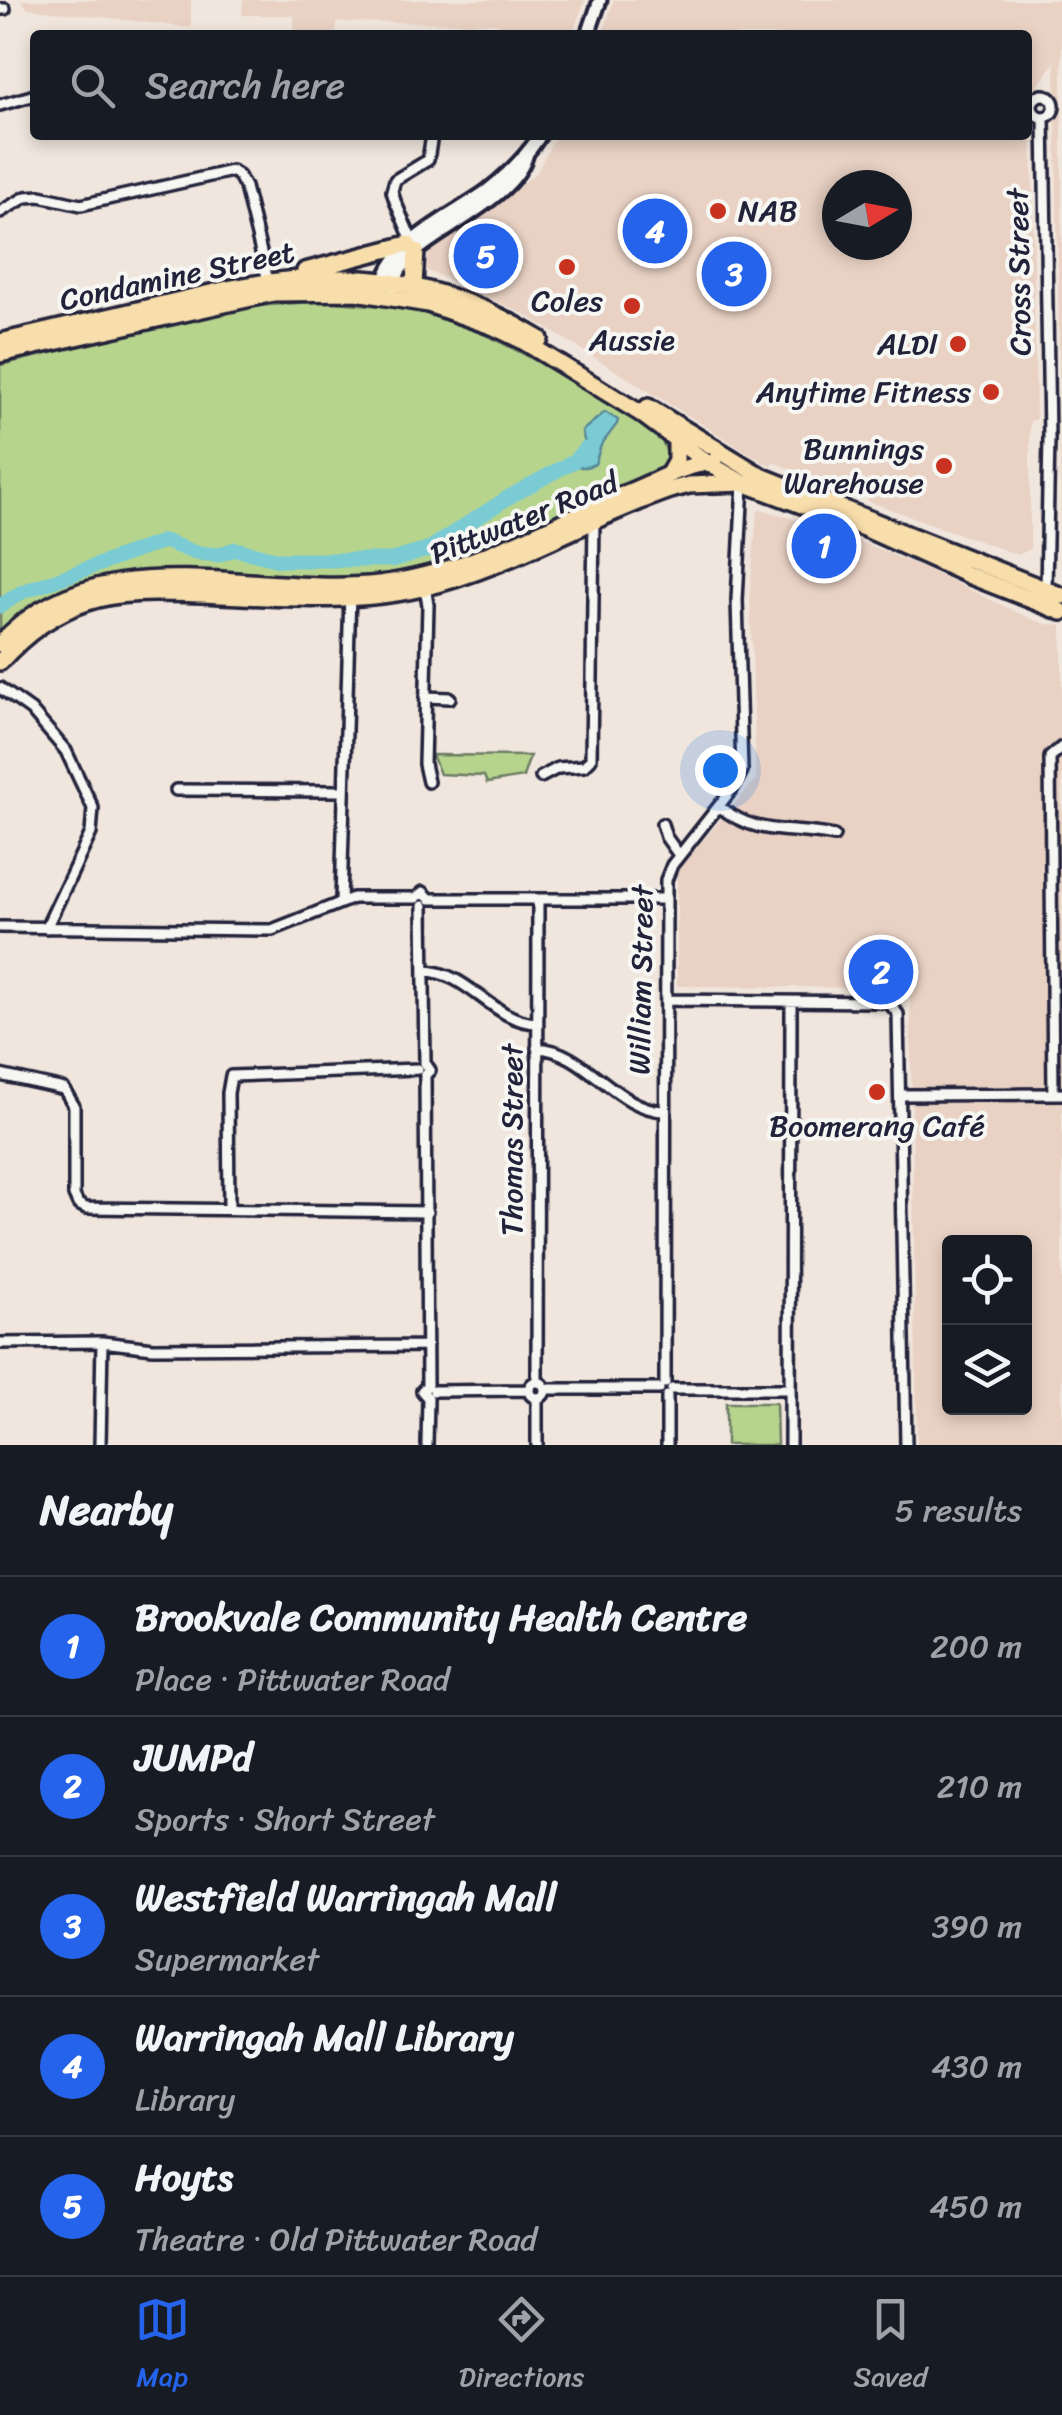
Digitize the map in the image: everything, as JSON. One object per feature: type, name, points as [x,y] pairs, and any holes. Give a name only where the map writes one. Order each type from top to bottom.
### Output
[{"type":"main road","points":[[288,279],[311,268],[412,245],[414,286]]},
{"type":"main road","name":"Condamine Street","points":[[0,342],[268,281],[328,276],[388,288],[508,333],[596,384],[706,462],[743,483]]},
{"type":"main road","name":"Condamine Street","points":[[0,354],[274,293],[414,286],[457,298],[513,323],[738,464]]},
{"type":"main road","points":[[668,476],[676,461],[676,438]]},
{"type":"main road","points":[[706,462],[738,464]]},
{"type":"main road","name":"Pittwater Road","points":[[0,662],[38,627],[100,598],[166,593],[350,592],[466,575],[668,476],[706,462]]},
{"type":"main road","name":"Pittwater Road","points":[[738,464],[1051,597],[1062,612]]},
{"type":"main road","name":"Pittwater Road","points":[[594,514],[690,485],[743,483],[1051,597]]},
{"type":"main road","name":"Pittwater Road","points":[[0,644],[57,600],[116,583],[193,580],[350,592]]},
{"type":"street","points":[[590,30],[600,0]]},
{"type":"street","points":[[1046,95],[1058,101],[1044,117],[1034,110],[1034,100],[1046,95]]},
{"type":"street","points":[[0,105],[30,96]]},
{"type":"street","name":"Cross Street","points":[[1044,117],[1051,597]]},
{"type":"street","points":[[412,245],[392,191],[395,180],[428,160],[431,140]]},
{"type":"street","points":[[388,288],[412,245],[508,184],[525,164],[536,140]]},
{"type":"street","points":[[0,212],[26,197],[40,196],[81,205],[232,172],[240,176],[245,187],[268,281]]},
{"type":"street","points":[[1048,285],[1059,284]]},
{"type":"street","points":[[1050,438],[1062,436]]},
{"type":"street","name":"William Street","points":[[668,1445],[664,1111],[667,875],[678,855],[740,777],[743,764],[737,600],[743,483]]},
{"type":"street","points":[[541,777],[558,768],[584,766],[590,759],[594,514]]},
{"type":"street","points":[[424,582],[424,764],[428,782]]},
{"type":"street","points":[[342,902],[350,592]]},
{"type":"street","points":[[0,688],[31,710],[66,752],[93,808],[92,833],[46,928]]},
{"type":"street","points":[[426,697],[450,698]]},
{"type":"street","points":[[902,1095],[1058,1094],[1050,757],[1062,747]]},
{"type":"street","points":[[176,790],[343,791]]},
{"type":"street","points":[[719,806],[733,819],[755,828],[834,836]]},
{"type":"street","points":[[662,824],[678,855]]},
{"type":"street","points":[[0,928],[272,930],[356,898],[666,899]]},
{"type":"street","name":"Thomas Street","points":[[538,898],[541,1386]]},
{"type":"street","points":[[423,901],[422,1069],[430,1392],[427,1445]]},
{"type":"street","points":[[424,971],[447,974],[513,1019],[537,1023]]},
{"type":"street","points":[[666,1000],[881,1002],[893,1006],[900,1019],[906,1445]]},
{"type":"street","points":[[790,1445],[791,1002]]},
{"type":"street","points":[[537,1048],[560,1052],[639,1106],[664,1111]]},
{"type":"street","points":[[229,1208],[231,1076],[422,1069]]},
{"type":"street","points":[[0,1075],[57,1086],[69,1094],[74,1106],[74,1195],[78,1204],[86,1208],[427,1212]]},
{"type":"street","points":[[0,1343],[102,1342],[153,1348],[427,1346]]},
{"type":"street","points":[[100,1445],[102,1342]]},
{"type":"street","points":[[528,1390],[532,1383],[790,1389]]},
{"type":"street","points":[[537,1445],[537,1398],[541,1386]]},
{"type":"street","points":[[430,1392],[528,1390]]},
{"type":"street","points":[[528,1390],[537,1398]]},
{"type":"shaded area","points":[[21,0],[191,0],[191,28],[27,8]]},
{"type":"shaded area","points":[[243,0],[585,0],[574,30],[503,30],[497,23],[337,22],[336,30],[294,30],[294,15],[242,15]]},
{"type":"shaded area","points":[[614,0],[1062,0],[1062,574],[1055,62],[1032,94],[1032,30],[604,30]]},
{"type":"shaded area","points":[[1032,118],[1036,420],[1030,421],[1030,549],[1018,555],[867,501],[869,493],[853,486],[841,486],[839,490],[773,462],[763,462],[524,314],[426,270],[429,251],[441,237],[499,202],[537,172],[553,140],[1032,140]]},
{"type":"shaded area","points":[[761,509],[836,532],[1027,617],[1062,625],[1062,1445],[917,1445],[910,988],[677,986],[677,870],[756,779],[750,592],[757,512]]},
{"type":"green space","points":[[326,301],[420,312],[491,337],[658,434],[666,449],[666,462],[659,472],[564,516],[431,569],[351,582],[132,575],[81,584],[37,604],[0,638],[0,365],[254,306]]},
{"type":"green space","points":[[432,755],[530,756],[523,777],[487,783],[484,776],[440,774]]},
{"type":"green space","points":[[726,1403],[776,1403],[777,1445],[726,1445]]},
{"type":"water","points":[[605,412],[618,420],[601,445],[595,464],[575,465],[569,460],[585,444],[582,431]]},
{"type":"waterway","points":[[0,606],[22,592],[164,541],[196,553],[218,555],[235,549],[279,560],[392,560],[427,550],[574,461],[585,449]]},
{"type":"place","name":"NAB","points":[[718,211]]},
{"type":"place","name":"Warringah Mall Library","points":[[655,231]]},
{"type":"place","name":"Hoyts","points":[[486,256]]},
{"type":"place","name":"Coles","points":[[567,267]]},
{"type":"place","name":"Westfield Warringah Mall","points":[[734,274]]},
{"type":"place","name":"Aussie","points":[[632,306]]},
{"type":"place","name":"ALDI","points":[[958,344]]},
{"type":"place","name":"Anytime Fitness","points":[[991,392]]},
{"type":"place","name":"Bunnings Warehouse","points":[[944,466]]},
{"type":"place","name":"Brookvale Community Health Centre","points":[[824,546]]},
{"type":"place","name":"JUMPd","points":[[881,972]]},
{"type":"place","name":"Boomerang Café","points":[[877,1092]]}]
